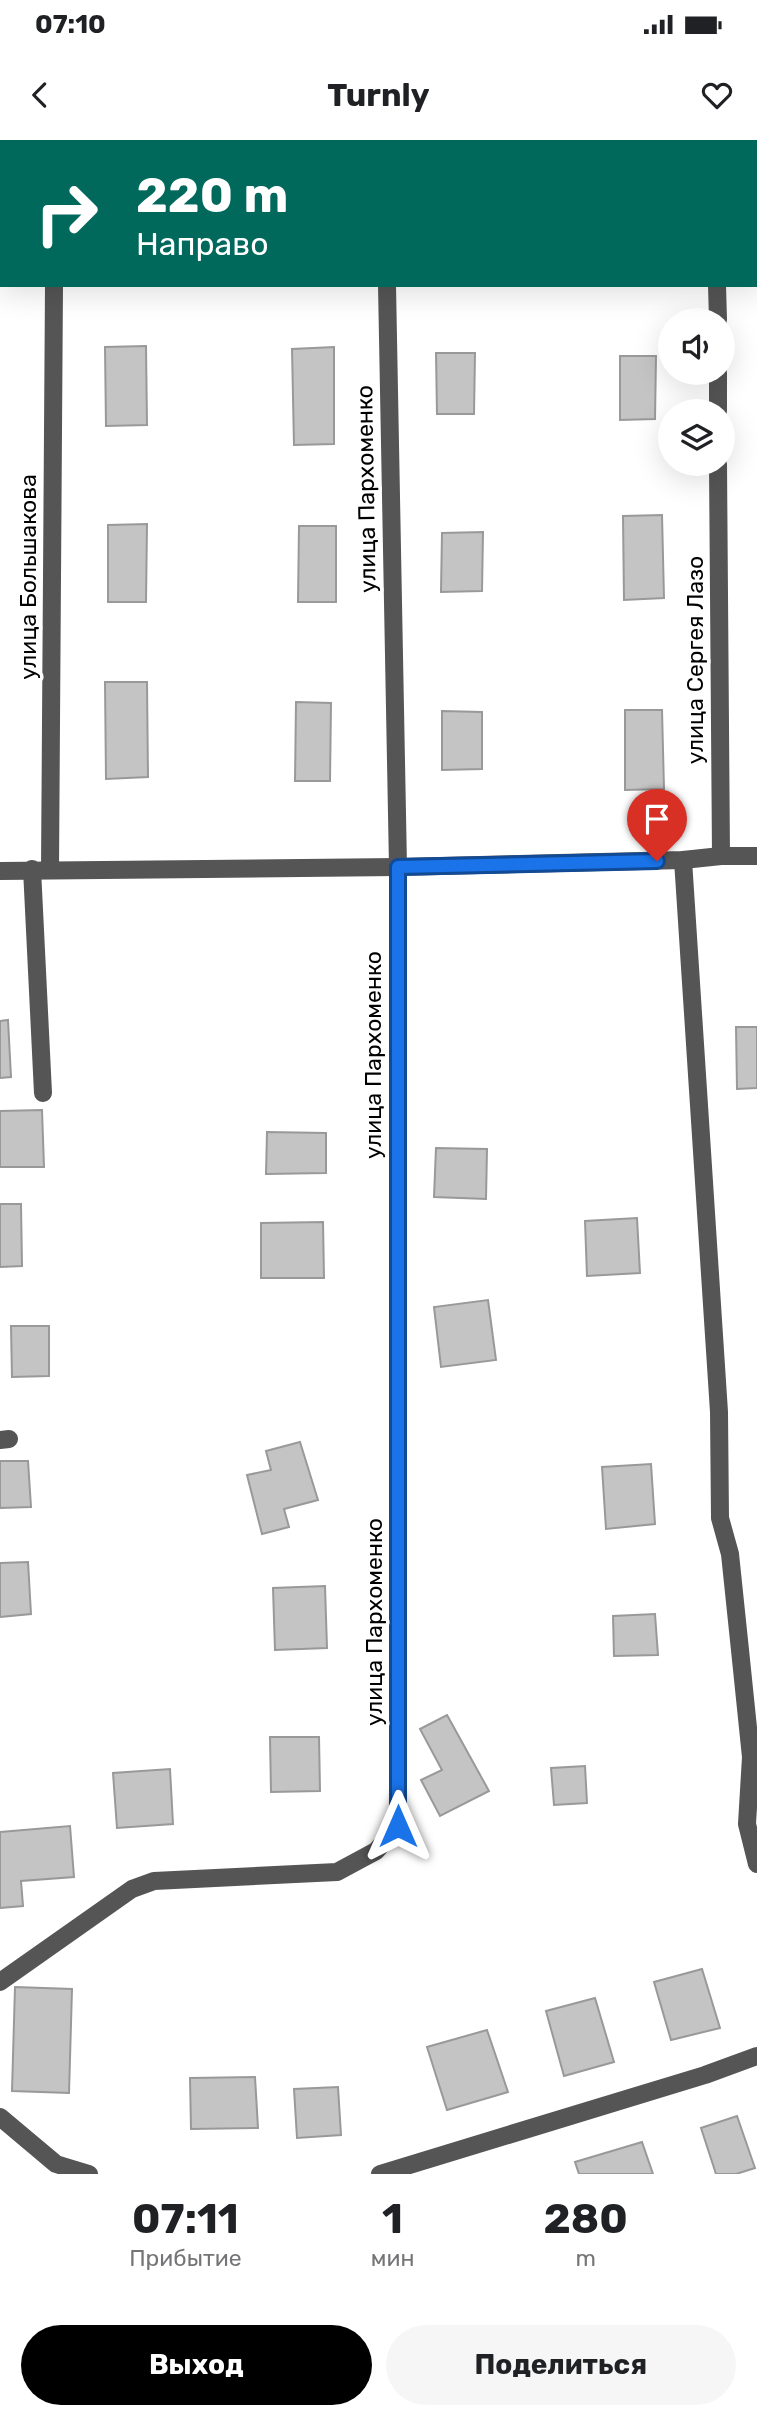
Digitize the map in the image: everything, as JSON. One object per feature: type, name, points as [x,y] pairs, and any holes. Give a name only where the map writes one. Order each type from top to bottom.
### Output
[{"type":"street","name":"улица Большакова","points":[[43,1093],[41,869],[54,287]]},
{"type":"street","name":"улица Пархоменко","points":[[0,1982],[132,1889],[154,1881],[337,1872],[376,1851],[398,1826],[398,867],[387,287]]},
{"type":"street","points":[[717,287],[718,308]]},
{"type":"street","name":"улица Сергея Лазо","points":[[718,476],[721,856]]},
{"type":"street","points":[[0,871],[398,867],[757,856]]},
{"type":"street","points":[[683,860],[719,1412],[719,1518],[730,1554],[751,1757],[747,1824],[757,1864]]},
{"type":"street","points":[[380,2174],[405,2170],[757,2056]]},
{"type":"street","points":[[0,2116],[56,2164],[89,2174]]},
{"type":"building","points":[[146,346],[147,425],[106,426],[105,347]]},
{"type":"building","points":[[334,347],[334,444],[294,445],[292,349]]},
{"type":"building","points":[[436,353],[475,353],[474,414],[437,414]]},
{"type":"building","points":[[620,356],[656,356],[655,419],[620,420]]},
{"type":"building","points":[[662,515],[664,598],[624,600],[623,516]]},
{"type":"building","points":[[147,524],[146,602],[108,602],[108,525]]},
{"type":"building","points":[[299,526],[336,526],[336,602],[298,602]]},
{"type":"building","points":[[483,532],[482,591],[441,592],[442,533]]},
{"type":"building","points":[[105,682],[147,682],[148,777],[106,779]]},
{"type":"building","points":[[296,702],[331,703],[330,781],[295,781]]},
{"type":"building","points":[[625,710],[662,710],[664,789],[625,790]]},
{"type":"building","points":[[442,711],[482,712],[482,769],[442,770]]},
{"type":"building","points":[[8,1020],[11,1077],[0,1078],[0,1021]]},
{"type":"building","points":[[736,1027],[757,1027],[757,1088],[737,1089]]},
{"type":"building","points":[[42,1110],[44,1167],[0,1167],[0,1111]]},
{"type":"building","points":[[267,1132],[326,1133],[326,1173],[266,1174]]},
{"type":"building","points":[[436,1148],[487,1149],[486,1199],[434,1197]]},
{"type":"building","points":[[0,1204],[21,1204],[22,1266],[0,1267]]},
{"type":"building","points":[[637,1218],[640,1273],[587,1276],[585,1221]]},
{"type":"building","points":[[323,1222],[324,1278],[261,1278],[261,1223]]},
{"type":"building","points":[[488,1300],[496,1360],[441,1367],[434,1307]]},
{"type":"building","points":[[11,1326],[49,1326],[49,1376],[12,1377]]},
{"type":"building","points":[[300,1442],[318,1500],[284,1509],[289,1527],[262,1534],[247,1475],[271,1470],[266,1451]]},
{"type":"building","points":[[0,1461],[28,1461],[31,1507],[0,1508]]},
{"type":"building","points":[[651,1464],[655,1524],[606,1529],[602,1467]]},
{"type":"building","points":[[28,1562],[31,1614],[0,1617],[0,1563]]},
{"type":"building","points":[[325,1586],[327,1648],[275,1650],[273,1588]]},
{"type":"building","points":[[655,1614],[658,1655],[614,1656],[613,1616]]},
{"type":"building","points":[[447,1715],[489,1791],[440,1816],[421,1780],[442,1770],[420,1729]]},
{"type":"building","points":[[270,1737],[319,1737],[320,1791],[271,1792]]},
{"type":"building","points":[[585,1766],[587,1803],[554,1805],[551,1768]]},
{"type":"building","points":[[170,1769],[173,1824],[117,1828],[113,1773]]},
{"type":"building","points":[[70,1826],[74,1877],[21,1881],[23,1906],[0,1908],[0,1832]]},
{"type":"building","points":[[702,1969],[720,2028],[671,2040],[654,1982]]},
{"type":"building","points":[[15,1987],[72,1989],[69,2093],[12,2091]]},
{"type":"building","points":[[595,1998],[614,2062],[564,2076],[546,2011]]},
{"type":"building","points":[[487,2030],[508,2092],[447,2110],[427,2047]]},
{"type":"building","points":[[255,2077],[258,2128],[191,2129],[190,2078]]},
{"type":"building","points":[[338,2087],[341,2135],[297,2138],[294,2089]]},
{"type":"building","points":[[737,2116],[755,2168],[736,2174],[716,2174],[701,2128]]},
{"type":"building","points":[[642,2142],[653,2174],[579,2174],[575,2162]]},
{"type":"route","points":[[398,1826],[398,867],[657,861]]}]
